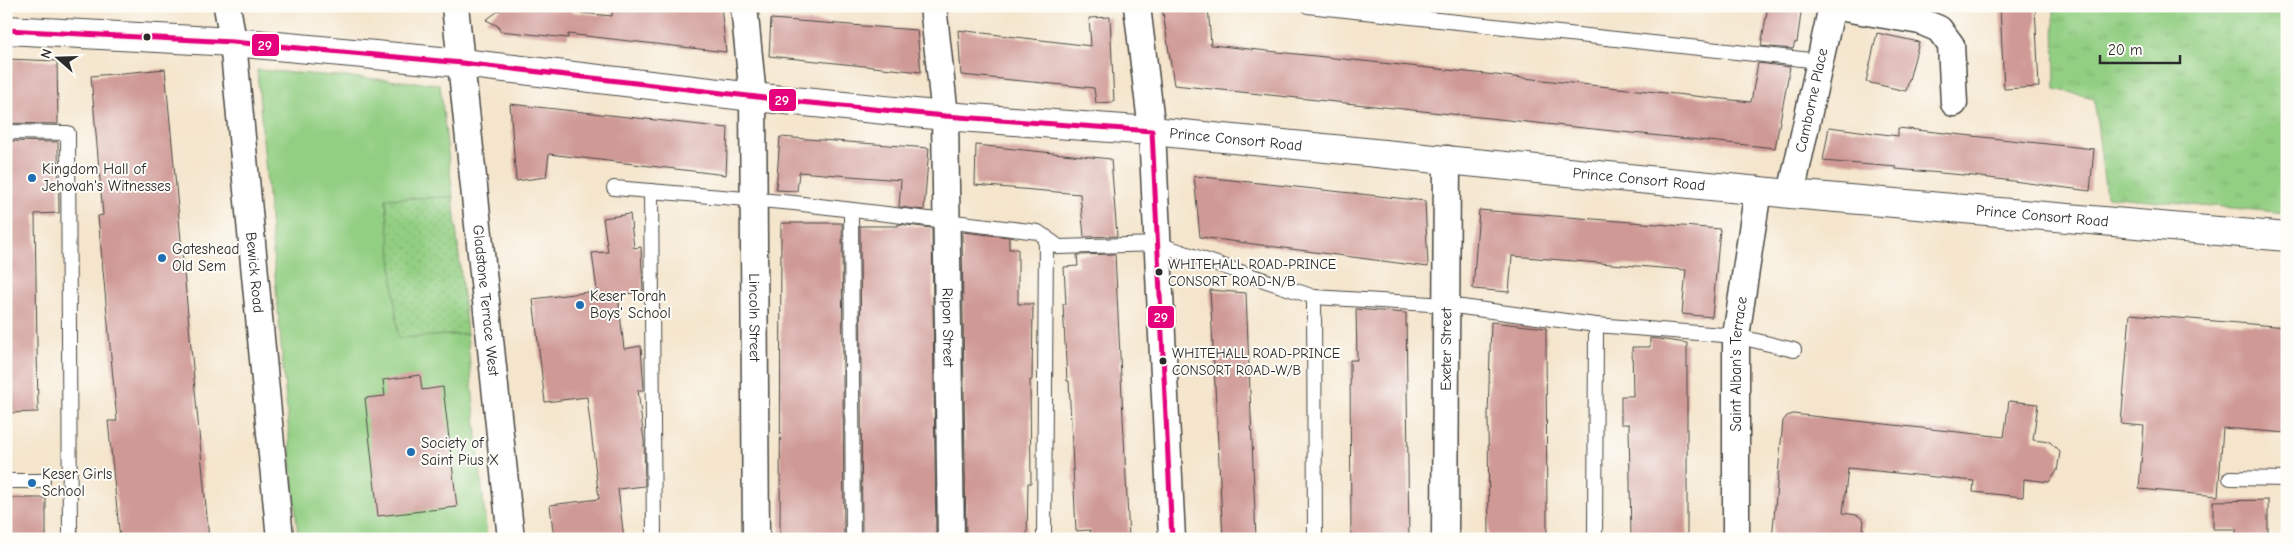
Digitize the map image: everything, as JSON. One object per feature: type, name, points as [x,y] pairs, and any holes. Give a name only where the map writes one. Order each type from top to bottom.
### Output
[{"type":"street","name":"Bewick Road","points":[[228,6],[280,539]]},
{"type":"street","name":"Gladstone Terrace West","points":[[455,6],[511,539]]},
{"type":"street","name":"Lincoln Street","points":[[744,6],[753,97],[756,539]]},
{"type":"street","name":"Ripon Street","points":[[933,6],[945,116],[951,539]]},
{"type":"street","points":[[1137,6],[1152,131],[1172,539]]},
{"type":"street","points":[[1832,6],[1920,21],[1939,29],[1951,45],[1954,103]]},
{"type":"street","name":"Camborne Place","points":[[1791,194],[1832,6]]},
{"type":"street","name":"Prince Consort Road","points":[[6,30],[233,42],[462,63],[753,97],[945,116],[1152,131],[1791,194],[2287,237]]},
{"type":"street","name":"Exeter Street","points":[[1445,539],[1447,159]]},
{"type":"street","name":"Saint Alban's Terrace","points":[[1736,539],[1736,336],[1758,190]]},
{"type":"lane","points":[[1308,6],[1820,62]]},
{"type":"lane","points":[[6,132],[68,133],[70,539]]},
{"type":"lane","points":[[614,188],[851,210],[1038,232],[1060,247],[1158,244],[1314,297],[1447,305],[1596,325],[1736,336],[1794,350]]},
{"type":"lane","points":[[651,192],[654,539]]},
{"type":"lane","points":[[851,210],[853,539]]},
{"type":"lane","points":[[1044,539],[1046,237]]},
{"type":"lane","points":[[1314,297],[1315,539]]},
{"type":"lane","points":[[1595,539],[1596,325]]},
{"type":"lane","points":[[2230,478],[2287,479]]},
{"type":"lane","points":[[6,482],[44,481]]},
{"type":"green space","points":[[2054,6],[2287,6],[2287,213],[2106,196],[2094,98],[2055,89]]},
{"type":"green space","points":[[257,70],[440,84],[453,197],[386,199],[399,338],[467,334],[487,539],[298,539]]},
{"type":"green space","points":[[453,197],[467,334],[398,338],[386,199]]},
{"type":"building","points":[[505,6],[570,6],[571,12],[612,16],[613,6],[721,6],[726,52],[568,34],[568,38],[500,31],[498,26],[486,20]]},
{"type":"building","points":[[1162,6],[1208,6],[1211,45],[1751,102],[1758,63],[1790,67],[1775,148],[1174,85]]},
{"type":"building","points":[[1768,6],[1802,6],[1797,43],[1795,42],[1793,49],[1761,46]]},
{"type":"building","points":[[2000,6],[2035,6],[2039,87],[2004,89]]},
{"type":"building","points":[[1110,17],[1114,102],[1096,103],[1094,88],[961,75],[958,30],[1091,46],[1089,18]]},
{"type":"building","points":[[771,19],[917,30],[921,72],[769,56]]},
{"type":"building","points":[[1877,33],[1919,42],[1906,91],[1866,82]]},
{"type":"building","points":[[6,59],[57,61],[58,124],[6,123]]},
{"type":"building","points":[[165,69],[209,539],[120,539],[108,421],[117,421],[98,216],[103,215],[91,76]]},
{"type":"building","points":[[510,104],[728,128],[726,175],[549,154],[546,177],[516,181]]},
{"type":"building","points":[[1829,127],[1898,136],[1898,128],[2094,149],[2090,191],[1974,176],[1896,169],[1896,167],[1823,161]]},
{"type":"building","points":[[780,137],[929,148],[924,210],[899,207],[901,180],[799,172],[797,191],[776,190]]},
{"type":"building","points":[[6,141],[58,142],[59,213],[35,214],[38,412],[6,413]]},
{"type":"building","points":[[976,145],[1111,159],[1117,236],[1084,237],[1080,194],[975,185]]},
{"type":"building","points":[[1194,176],[1425,201],[1428,267],[1200,237]]},
{"type":"building","points":[[1479,210],[1720,229],[1712,317],[1682,314],[1686,270],[1512,256],[1509,292],[1473,289]]},
{"type":"building","points":[[630,214],[634,248],[641,247],[643,292],[618,295],[624,349],[641,346],[644,390],[638,390],[644,441],[645,486],[618,489],[624,539],[554,539],[550,505],[599,499],[587,397],[545,402],[533,299],[597,291],[592,253],[608,252],[603,218]]},
{"type":"building","points":[[781,223],[842,223],[844,539],[780,539]]},
{"type":"building","points":[[898,224],[932,228],[936,539],[862,539],[860,226],[898,226]]},
{"type":"building","points":[[962,232],[1009,237],[1009,249],[1018,249],[1018,304],[1033,304],[1032,380],[1030,380],[1031,483],[1028,483],[1027,539],[966,539]]},
{"type":"building","points":[[1115,254],[1129,539],[1091,539],[1090,530],[1076,531],[1069,381],[1067,381],[1063,304],[1066,304],[1064,267],[1078,266],[1077,255]]},
{"type":"building","points":[[1210,290],[1246,293],[1256,539],[1223,539]]},
{"type":"building","points":[[1356,309],[1406,313],[1409,539],[1351,539],[1350,360],[1357,360]]},
{"type":"building","points":[[2130,314],[2287,327],[2287,433],[2223,428],[2218,496],[2139,489],[2144,426],[2121,424]]},
{"type":"building","points":[[1491,322],[1546,328],[1547,539],[1489,539],[1488,415]]},
{"type":"building","points":[[1650,338],[1687,343],[1687,539],[1631,539],[1629,424],[1621,424],[1621,396],[1633,396],[1632,347],[1650,347]]},
{"type":"building","name":"Society of Saint Pius X","points":[[420,375],[422,390],[443,387],[457,507],[378,516],[365,398],[385,396],[383,380]]},
{"type":"building","points":[[2009,401],[2038,404],[2033,440],[2050,442],[2060,452],[2057,471],[2049,482],[2024,479],[2023,497],[1973,492],[1974,481],[1848,468],[1843,513],[1857,515],[1864,520],[1862,539],[1772,539],[1783,421],[1787,416],[1793,414],[2004,437]]},
{"type":"building","points":[[6,498],[46,498],[46,539],[6,539]]},
{"type":"building","points":[[2268,500],[2268,539],[2236,539],[2236,529],[2213,529],[2213,501]]},
{"type":"transit line","name":"29","points":[[6,30],[233,42],[462,63],[800,102],[945,116],[1152,131],[1172,539]]},
{"type":"place","name":"Kingdom Hall of Jehovah's Witnesses","points":[[32,178]]},
{"type":"place","name":"Gateshead Old Sem","points":[[162,258]]},
{"type":"place","name":"WHITEHALL ROAD-PRINCE CONSORT ROAD-N/B","points":[[1159,272]]},
{"type":"place","name":"Keser Torah Boys' School","points":[[580,305]]},
{"type":"place","name":"WHITEHALL ROAD-PRINCE CONSORT ROAD-W/B","points":[[1163,361]]},
{"type":"place","name":"Society of Saint Pius X","points":[[411,452]]},
{"type":"place","name":"Keser Girls School","points":[[32,483]]}]
